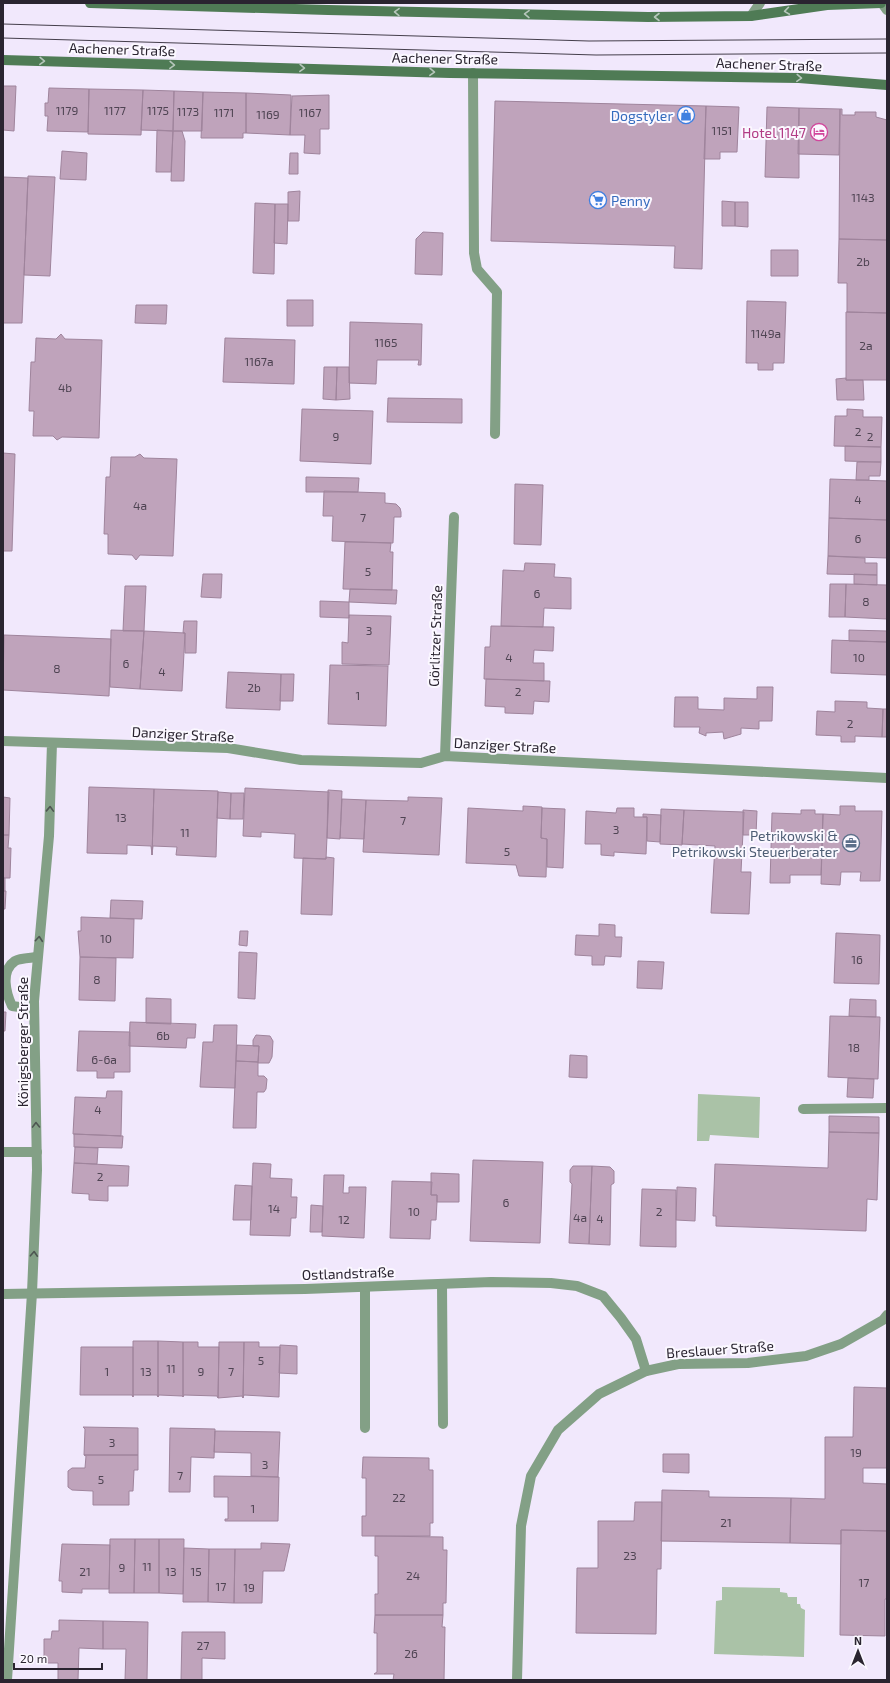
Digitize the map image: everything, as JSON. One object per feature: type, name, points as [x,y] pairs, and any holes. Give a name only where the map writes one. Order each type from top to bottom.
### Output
[{"type":"main road","points":[[90,3],[398,12],[648,17],[751,16],[827,5],[882,3]]},
{"type":"main road","name":"Aachener Straße","points":[[3,60],[473,73],[799,78],[887,85]]},
{"type":"street","points":[[751,16],[760,3]]},
{"type":"street","points":[[882,3],[887,10]]},
{"type":"street","points":[[473,73],[474,253],[477,269],[497,292],[495,434]]},
{"type":"street","name":"Görlitzer Straße","points":[[445,756],[454,517]]},
{"type":"street","name":"Danziger Straße","points":[[3,741],[228,748],[301,760],[421,763],[445,756],[887,778]]},
{"type":"street","name":"Königsberger Straße","points":[[7,1680],[32,1293],[37,1152],[34,1009],[37,957],[49,836],[52,743]]},
{"type":"street","points":[[34,1009],[12,1006],[6,992],[6,975],[10,966],[16,960],[37,957]]},
{"type":"street","points":[[803,1109],[887,1108]]},
{"type":"street","points":[[3,1152],[37,1152]]},
{"type":"street","name":"Ostlandstraße","points":[[3,1294],[365,1287],[490,1282],[551,1283],[577,1286],[604,1296],[636,1339],[646,1371]]},
{"type":"street","points":[[442,1284],[443,1424]]},
{"type":"street","points":[[365,1287],[365,1428]]},
{"type":"street","name":"Breslauer Straße","points":[[517,1680],[521,1526],[531,1476],[558,1430],[599,1394],[646,1371],[678,1364],[748,1363],[806,1356],[841,1344],[883,1320],[887,1315]]},
{"type":"green space","points":[[698,1094],[760,1097],[759,1138],[710,1135],[709,1141],[697,1141]]},
{"type":"green space","points":[[722,1587],[780,1588],[780,1592],[787,1593],[788,1597],[797,1597],[797,1604],[800,1604],[801,1608],[805,1610],[804,1657],[714,1654],[716,1601],[722,1600]]},
{"type":"building","points":[[3,86],[16,86],[14,131],[3,130]]},
{"type":"building","points":[[49,88],[89,89],[88,132],[47,131],[48,116],[45,116],[45,103],[48,103]]},
{"type":"building","points":[[89,89],[143,90],[141,135],[88,134]]},
{"type":"building","points":[[143,90],[174,91],[173,131],[141,130]]},
{"type":"building","points":[[174,91],[203,92],[202,131],[173,131]]},
{"type":"building","points":[[203,92],[246,93],[246,133],[243,133],[243,138],[201,138]]},
{"type":"building","points":[[246,93],[291,95],[290,135],[246,133]]},
{"type":"building","points":[[329,95],[329,129],[320,129],[320,154],[304,153],[305,135],[290,135],[292,96]]},
{"type":"building","name":"Penny","points":[[495,101],[706,106],[702,269],[674,268],[675,246],[491,241]]},
{"type":"building","points":[[706,106],[739,107],[737,152],[720,152],[720,159],[704,159]]},
{"type":"building","points":[[767,107],[799,108],[799,178],[765,177]]},
{"type":"building","name":"Hotel 1147","points":[[799,108],[840,109],[839,155],[798,154]]},
{"type":"building","points":[[840,109],[842,109],[842,115],[855,115],[855,112],[876,112],[876,117],[887,120],[887,240],[839,239]]},
{"type":"building","points":[[157,130],[173,131],[171,172],[156,172]]},
{"type":"building","points":[[173,131],[182,131],[185,141],[184,181],[171,181]]},
{"type":"building","points":[[62,151],[87,153],[86,180],[60,179]]},
{"type":"building","points":[[290,153],[298,153],[298,174],[289,174]]},
{"type":"building","points":[[28,176],[55,177],[50,276],[24,275]]},
{"type":"building","points":[[3,177],[28,178],[22,323],[3,323]]},
{"type":"building","points":[[300,191],[299,221],[288,221],[288,192]]},
{"type":"building","points":[[722,201],[735,202],[735,226],[722,226]]},
{"type":"building","points":[[735,202],[748,202],[748,227],[735,226]]},
{"type":"building","points":[[255,203],[275,204],[274,274],[253,273]]},
{"type":"building","points":[[275,204],[288,204],[287,244],[274,243]]},
{"type":"building","points":[[423,232],[443,233],[442,275],[415,274],[416,239]]},
{"type":"building","points":[[839,239],[887,240],[887,313],[847,312],[847,283],[838,283]]},
{"type":"building","points":[[771,250],[798,250],[798,276],[771,276]]},
{"type":"building","points":[[287,300],[313,300],[313,326],[287,326]]},
{"type":"building","points":[[747,301],[786,302],[784,363],[773,363],[773,370],[758,370],[758,363],[746,363]]},
{"type":"building","points":[[136,305],[167,305],[166,324],[135,323]]},
{"type":"building","points":[[846,312],[887,313],[887,380],[846,380]]},
{"type":"building","points":[[350,322],[422,324],[421,365],[418,365],[419,360],[377,360],[376,384],[349,383]]},
{"type":"building","points":[[61,334],[65,339],[102,340],[99,438],[62,437],[57,440],[53,436],[33,436],[34,411],[29,411],[31,362],[35,362],[36,338],[56,339]]},
{"type":"building","points":[[225,338],[295,340],[294,384],[223,382]]},
{"type":"building","points":[[324,367],[337,367],[336,400],[323,399]]},
{"type":"building","points":[[337,367],[349,367],[350,399],[336,400]]},
{"type":"building","points":[[846,378],[846,380],[863,380],[864,400],[837,400],[836,379]]},
{"type":"building","points":[[388,398],[462,399],[462,423],[387,422]]},
{"type":"building","points":[[302,409],[373,411],[371,464],[300,461]]},
{"type":"building","points":[[847,409],[863,410],[863,417],[882,417],[881,447],[834,446],[835,416],[847,416]]},
{"type":"building","points":[[845,446],[881,447],[881,462],[845,461]]},
{"type":"building","points":[[3,453],[15,454],[12,551],[3,551]]},
{"type":"building","points":[[140,454],[144,458],[177,459],[173,556],[140,555],[136,560],[132,555],[108,554],[108,534],[104,534],[106,477],[110,477],[111,457],[135,457]]},
{"type":"building","points":[[857,462],[881,462],[880,476],[869,476],[869,480],[856,480]]},
{"type":"building","points":[[306,477],[359,478],[358,492],[306,492]]},
{"type":"building","points":[[830,479],[887,481],[887,520],[829,518]]},
{"type":"building","points":[[515,484],[543,485],[541,545],[514,544]]},
{"type":"building","points":[[324,491],[385,493],[385,503],[396,504],[400,508],[401,512],[401,517],[394,517],[393,543],[332,541],[333,516],[323,516]]},
{"type":"building","points":[[829,518],[887,520],[887,558],[828,556]]},
{"type":"building","points":[[345,542],[391,543],[390,552],[393,552],[392,590],[343,589]]},
{"type":"building","points":[[828,556],[865,558],[865,563],[877,563],[877,575],[827,574]]},
{"type":"building","points":[[525,563],[555,564],[554,577],[571,578],[571,609],[544,608],[543,627],[501,626],[503,570],[524,571]]},
{"type":"building","points":[[203,574],[222,574],[221,598],[201,597]]},
{"type":"building","points":[[854,574],[877,575],[877,585],[854,584]]},
{"type":"building","points":[[830,584],[846,584],[845,617],[829,617]]},
{"type":"building","points":[[846,584],[887,585],[887,619],[845,617]]},
{"type":"building","points":[[125,586],[146,586],[144,631],[123,631]]},
{"type":"building","points":[[350,589],[397,590],[396,604],[349,602]]},
{"type":"building","points":[[320,601],[349,602],[349,618],[320,617]]},
{"type":"building","points":[[349,615],[391,616],[389,665],[342,664],[342,642],[348,643]]},
{"type":"building","points":[[184,621],[197,621],[196,653],[185,653],[185,633],[183,633]]},
{"type":"building","points":[[491,626],[554,627],[553,651],[534,650],[533,663],[544,663],[544,681],[484,679],[485,647],[490,647]]},
{"type":"building","points":[[111,630],[144,631],[140,689],[110,687]]},
{"type":"building","points":[[849,630],[887,631],[887,642],[849,641]]},
{"type":"building","points":[[144,631],[185,633],[182,691],[140,689]]},
{"type":"building","points":[[4,635],[111,639],[109,696],[3,690]]},
{"type":"building","points":[[832,640],[887,642],[887,675],[831,673]]},
{"type":"building","points":[[330,665],[388,666],[386,726],[328,724]]},
{"type":"building","points":[[228,672],[281,674],[280,710],[226,708]]},
{"type":"building","points":[[281,674],[294,674],[293,701],[280,701]]},
{"type":"building","points":[[486,679],[550,681],[549,702],[534,701],[533,714],[505,713],[505,707],[485,706]]},
{"type":"building","points":[[757,687],[773,687],[772,721],[759,721],[759,729],[741,728],[741,734],[724,739],[723,732],[706,733],[706,736],[699,733],[700,727],[674,727],[675,697],[698,697],[698,709],[724,710],[724,698],[757,699]]},
{"type":"building","points":[[835,701],[867,702],[867,708],[883,709],[882,737],[855,736],[855,742],[841,742],[841,736],[816,735],[817,711],[835,712]]},
{"type":"building","points":[[883,709],[887,709],[887,737],[882,737]]},
{"type":"building","points":[[89,787],[154,789],[152,855],[151,846],[127,845],[127,854],[87,853]]},
{"type":"building","points":[[245,788],[329,792],[326,859],[294,858],[295,834],[261,832],[261,837],[243,836]]},
{"type":"building","points":[[154,789],[218,791],[216,857],[176,855],[177,847],[153,846],[152,855]]},
{"type":"building","points":[[328,790],[342,791],[340,839],[327,838]]},
{"type":"building","points":[[218,792],[231,793],[230,819],[217,818]]},
{"type":"building","points":[[231,793],[244,793],[243,819],[230,819]]},
{"type":"building","points":[[3,797],[10,798],[9,835],[3,835]]},
{"type":"building","points":[[408,797],[442,798],[439,855],[363,852],[366,800],[408,801]]},
{"type":"building","points":[[342,799],[366,800],[364,839],[340,838]]},
{"type":"building","points":[[523,806],[542,807],[541,838],[547,839],[546,877],[519,876],[516,865],[466,863],[468,808],[523,811]]},
{"type":"building","name":"Petrikowski & Petrikowski Steuerberater","points":[[840,806],[855,806],[855,811],[882,811],[880,881],[860,881],[861,872],[841,872],[840,885],[821,884],[823,814],[840,815]]},
{"type":"building","points":[[542,808],[565,809],[563,868],[547,867],[547,839],[541,838]]},
{"type":"building","points":[[617,808],[634,808],[634,817],[647,817],[646,854],[614,852],[614,856],[601,855],[601,844],[585,844],[586,811],[616,813]]},
{"type":"building","points":[[661,809],[684,810],[682,845],[660,844]]},
{"type":"building","points":[[684,810],[744,812],[741,872],[751,872],[749,914],[711,913],[715,846],[682,844]]},
{"type":"building","points":[[743,810],[757,811],[756,835],[743,835]]},
{"type":"building","points":[[801,810],[815,810],[815,814],[823,814],[821,875],[790,875],[790,883],[770,883],[772,813],[801,814]]},
{"type":"building","points":[[643,814],[661,815],[660,842],[647,841],[647,817],[643,817]]},
{"type":"building","points":[[3,835],[9,835],[8,848],[11,848],[10,878],[3,878]]},
{"type":"building","points":[[326,857],[334,858],[332,915],[301,914],[303,858],[326,859]]},
{"type":"building","points":[[3,878],[5,878],[5,891],[3,891]]},
{"type":"building","points":[[3,891],[6,891],[5,909],[3,909]]},
{"type":"building","points":[[111,900],[143,901],[142,919],[110,918]]},
{"type":"building","points":[[81,917],[134,919],[133,958],[80,957],[78,931],[81,931]]},
{"type":"building","points":[[599,924],[615,925],[615,937],[622,937],[621,957],[605,956],[604,965],[592,965],[592,956],[575,955],[576,935],[599,936]]},
{"type":"building","points":[[240,931],[248,931],[247,946],[239,945]]},
{"type":"building","points":[[836,933],[880,935],[879,984],[834,983]]},
{"type":"building","points":[[239,952],[257,953],[255,999],[238,998]]},
{"type":"building","points":[[80,957],[116,958],[115,1001],[79,1000]]},
{"type":"building","points":[[638,961],[664,962],[662,989],[637,988]]},
{"type":"building","points":[[146,998],[171,999],[171,1024],[146,1023]]},
{"type":"building","points":[[850,999],[876,1000],[876,1017],[849,1016]]},
{"type":"building","points":[[3,1012],[6,1012],[5,1031],[3,1031]]},
{"type":"building","points":[[830,1016],[880,1017],[878,1079],[828,1077]]},
{"type":"building","points":[[130,1022],[196,1024],[195,1038],[187,1038],[186,1048],[129,1046]]},
{"type":"building","points":[[214,1025],[237,1025],[235,1088],[200,1087],[203,1042],[213,1042]]},
{"type":"building","points":[[79,1031],[130,1032],[130,1072],[114,1072],[114,1078],[97,1078],[97,1071],[77,1071]]},
{"type":"building","points":[[256,1035],[270,1036],[273,1041],[272,1057],[269,1063],[258,1063],[259,1046],[253,1046],[253,1040]]},
{"type":"building","points":[[237,1045],[259,1046],[258,1062],[236,1061]]},
{"type":"building","points":[[570,1055],[587,1056],[587,1078],[569,1077]]},
{"type":"building","points":[[236,1061],[258,1062],[258,1076],[264,1076],[267,1079],[266,1089],[264,1092],[257,1092],[256,1128],[233,1128]]},
{"type":"building","points":[[848,1078],[874,1079],[873,1098],[847,1097]]},
{"type":"building","points":[[107,1091],[122,1091],[121,1136],[73,1134],[75,1097],[106,1098]]},
{"type":"building","points":[[829,1116],[879,1117],[879,1133],[829,1132]]},
{"type":"building","points":[[829,1132],[879,1133],[877,1200],[867,1199],[866,1231],[716,1226],[716,1216],[713,1216],[715,1164],[828,1168]]},
{"type":"building","points":[[74,1134],[123,1136],[122,1148],[74,1147]]},
{"type":"building","points":[[75,1147],[98,1148],[97,1164],[74,1163]]},
{"type":"building","points":[[473,1160],[543,1162],[540,1243],[470,1241]]},
{"type":"building","points":[[74,1163],[129,1166],[128,1186],[108,1186],[108,1201],[89,1200],[89,1194],[72,1193]]},
{"type":"building","points":[[253,1163],[271,1164],[270,1178],[292,1179],[291,1197],[297,1197],[296,1218],[291,1218],[290,1236],[250,1235]]},
{"type":"building","points":[[573,1166],[592,1166],[589,1244],[569,1243],[572,1184],[570,1182],[570,1170]]},
{"type":"building","points":[[592,1166],[610,1167],[614,1171],[614,1183],[611,1185],[610,1245],[589,1244]]},
{"type":"building","points":[[431,1173],[459,1174],[459,1202],[437,1202],[437,1195],[431,1195]]},
{"type":"building","points":[[324,1175],[344,1175],[343,1193],[349,1193],[349,1187],[366,1187],[364,1238],[322,1236]]},
{"type":"building","points":[[392,1181],[432,1182],[431,1195],[437,1195],[437,1202],[436,1220],[431,1220],[430,1239],[390,1238]]},
{"type":"building","points":[[235,1185],[252,1186],[251,1220],[233,1220]]},
{"type":"building","points":[[677,1187],[696,1188],[695,1221],[676,1220]]},
{"type":"building","points":[[642,1189],[676,1190],[676,1247],[640,1246]]},
{"type":"building","points":[[311,1205],[323,1206],[322,1232],[310,1232]]},
{"type":"building","points":[[133,1341],[158,1341],[158,1397],[157,1395],[133,1395]]},
{"type":"building","points":[[158,1341],[183,1342],[183,1397],[159,1395],[158,1397]]},
{"type":"building","points":[[183,1342],[198,1342],[198,1347],[219,1347],[218,1398],[217,1396],[184,1395],[183,1397]]},
{"type":"building","points":[[219,1342],[244,1342],[243,1398],[242,1396],[218,1398]]},
{"type":"building","points":[[244,1342],[259,1342],[259,1347],[280,1347],[279,1397],[244,1395],[243,1398]]},
{"type":"building","points":[[280,1345],[297,1346],[297,1374],[279,1373]]},
{"type":"building","points":[[81,1347],[133,1347],[133,1397],[132,1395],[80,1395]]},
{"type":"building","points":[[854,1387],[887,1388],[887,1468],[863,1468],[863,1483],[887,1484],[887,1531],[841,1530],[841,1544],[790,1543],[791,1498],[825,1499],[825,1437],[853,1437]]},
{"type":"building","points":[[83,1427],[138,1428],[138,1455],[84,1455],[85,1429]]},
{"type":"building","points":[[170,1428],[215,1429],[214,1458],[191,1457],[190,1492],[169,1492]]},
{"type":"building","points":[[215,1431],[280,1432],[278,1477],[251,1476],[251,1453],[214,1452]]},
{"type":"building","points":[[663,1454],[689,1454],[689,1473],[663,1472]]},
{"type":"building","points":[[84,1455],[138,1455],[138,1470],[134,1470],[133,1491],[129,1491],[129,1505],[93,1505],[93,1491],[72,1490],[68,1487],[68,1471],[72,1468],[85,1468],[86,1456]]},
{"type":"building","points":[[363,1457],[429,1458],[429,1470],[433,1470],[433,1523],[430,1523],[430,1536],[362,1536],[362,1516],[366,1516],[366,1478],[362,1478]]},
{"type":"building","points":[[214,1476],[279,1477],[278,1521],[225,1521],[225,1519],[228,1519],[228,1497],[214,1497]]},
{"type":"building","points":[[662,1490],[709,1491],[709,1497],[791,1498],[790,1543],[661,1541]]},
{"type":"building","points":[[635,1502],[662,1502],[661,1569],[657,1569],[656,1634],[576,1633],[577,1568],[598,1568],[598,1521],[634,1521]]},
{"type":"building","points":[[841,1530],[887,1531],[887,1599],[885,1599],[885,1636],[840,1635]]},
{"type":"building","points":[[375,1536],[443,1537],[443,1550],[447,1550],[446,1603],[443,1603],[443,1615],[375,1615],[375,1594],[378,1594],[378,1556],[375,1556]]},
{"type":"building","points":[[110,1539],[135,1539],[134,1593],[109,1593]]},
{"type":"building","points":[[135,1539],[159,1539],[159,1593],[134,1593]]},
{"type":"building","points":[[159,1539],[184,1539],[183,1594],[159,1593]]},
{"type":"building","points":[[261,1543],[290,1544],[284,1571],[263,1571],[262,1603],[234,1603],[235,1549],[261,1549]]},
{"type":"building","points":[[62,1544],[110,1545],[109,1589],[82,1589],[82,1593],[62,1592],[62,1581],[59,1581]]},
{"type":"building","points":[[184,1548],[209,1549],[208,1602],[183,1602]]},
{"type":"building","points":[[209,1549],[235,1549],[234,1603],[208,1602]]},
{"type":"building","points":[[375,1615],[443,1615],[442,1627],[445,1627],[444,1680],[393,1680],[394,1674],[374,1674],[377,1672],[377,1633],[374,1633]]},
{"type":"building","points":[[59,1620],[103,1621],[103,1649],[79,1648],[78,1680],[58,1680],[58,1663],[44,1663],[44,1639],[51,1639],[52,1631],[59,1631]]},
{"type":"building","points":[[103,1621],[148,1622],[147,1680],[125,1680],[126,1649],[103,1649]]},
{"type":"building","points":[[182,1632],[225,1632],[225,1659],[202,1658],[202,1680],[181,1680]]},
{"type":"tram line","points":[[3,24],[589,41],[887,39]]},
{"type":"tram line","points":[[3,38],[596,55],[887,53]]},
{"type":"place","name":"Dogstyler","points":[[686,115]]},
{"type":"place","name":"Hotel 1147","points":[[819,132]]},
{"type":"place","name":"Penny","points":[[598,200]]},
{"type":"place","name":"Petrikowski & Petrikowski Steuerberater","points":[[851,843]]}]
